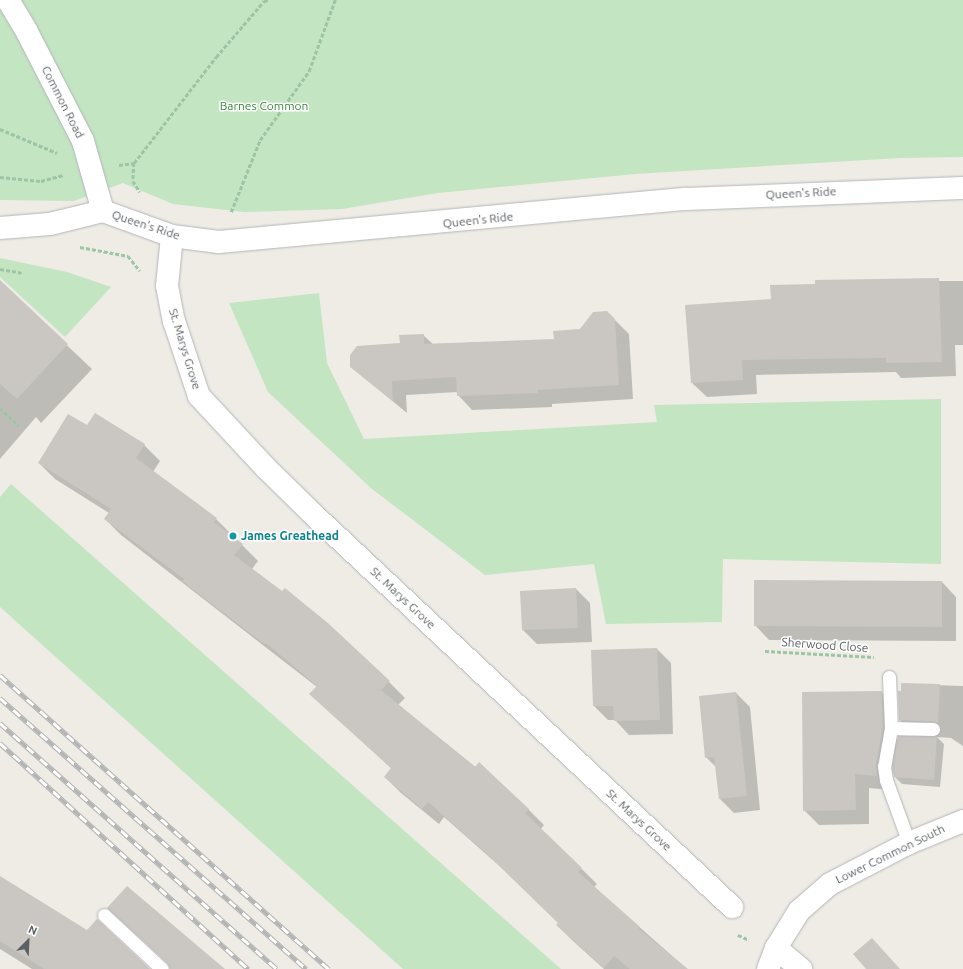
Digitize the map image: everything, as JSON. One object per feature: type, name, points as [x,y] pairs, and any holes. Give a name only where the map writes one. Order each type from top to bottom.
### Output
[{"type":"street","name":"Common Road","points":[[8,0],[83,141],[103,211]]},
{"type":"street","name":"Queen's Ride","points":[[0,228],[50,224],[103,211],[172,236],[219,242],[686,199],[963,188]]},
{"type":"street","name":"St. Marys Grove","points":[[172,236],[167,286],[174,321],[199,396],[266,468],[315,516],[732,907]]},
{"type":"street","name":"Lower Common South","points":[[768,969],[776,948],[800,911],[824,888],[866,863],[909,843],[963,821]]},
{"type":"street","points":[[776,948],[801,969]]},
{"type":"lane","points":[[889,677],[891,728],[884,766],[886,780],[909,843]]},
{"type":"lane","points":[[891,728],[933,730]]},
{"type":"lane","points":[[104,915],[159,968]]},
{"type":"path","points":[[134,163],[216,57],[264,1],[268,0]]},
{"type":"path","points":[[219,242],[260,140],[309,71],[335,0]]},
{"type":"path","points":[[0,129],[91,168]]},
{"type":"path","points":[[0,177],[41,181],[91,168]]},
{"type":"path","points":[[0,269],[22,272]]},
{"type":"path","points":[[0,408],[19,426]]},
{"type":"path","name":"Sherwood Close","points":[[765,651],[878,658]]},
{"type":"path","points":[[732,907],[738,936],[776,948]]},
{"type":"green space","name":"Barnes Common","points":[[0,0],[963,0],[963,157],[900,158],[635,174],[438,193],[342,209],[244,212],[173,204],[123,183],[74,201],[0,200]]},
{"type":"green space","points":[[0,258],[67,272],[111,287],[65,337],[0,277]]},
{"type":"green space","points":[[319,293],[327,363],[364,439],[657,422],[654,405],[941,399],[941,564],[723,559],[722,622],[606,624],[594,564],[485,575],[372,489],[268,392],[229,303]]},
{"type":"green space","points":[[11,484],[561,969],[403,969],[0,607],[0,497]]},
{"type":"building","points":[[939,278],[942,362],[886,363],[886,358],[742,360],[743,380],[691,383],[685,305],[771,299],[770,285],[815,284],[815,280]]},
{"type":"building","points":[[0,280],[68,344],[17,399],[0,384]]},
{"type":"building","points":[[607,311],[615,319],[619,385],[538,390],[538,393],[457,396],[456,377],[392,381],[393,401],[350,367],[350,355],[357,346],[400,343],[399,335],[424,334],[424,344],[554,339],[553,331],[580,329],[593,312]]},
{"type":"building","points":[[95,413],[145,444],[136,458],[217,518],[214,522],[243,544],[234,555],[282,591],[285,588],[329,624],[390,681],[381,690],[475,767],[479,762],[529,809],[525,813],[582,868],[578,872],[640,927],[639,929],[688,969],[630,969],[614,956],[604,968],[556,925],[558,923],[487,854],[428,802],[422,809],[384,777],[391,768],[309,694],[317,686],[266,643],[264,644],[182,581],[184,579],[104,519],[111,509],[38,463],[68,414],[87,425]]},
{"type":"building","points":[[754,580],[942,581],[942,627],[754,626]]},
{"type":"building","points":[[576,588],[578,628],[522,630],[520,591]]},
{"type":"building","points":[[657,648],[660,720],[614,721],[613,706],[593,706],[591,650]]},
{"type":"building","points":[[901,683],[940,684],[938,723],[899,720],[898,691],[901,691]]},
{"type":"building","points":[[882,691],[883,727],[876,765],[877,776],[855,774],[856,810],[803,811],[802,692]]},
{"type":"building","points":[[736,692],[747,796],[719,799],[714,757],[705,758],[699,696]]},
{"type":"building","points":[[898,736],[937,736],[934,780],[894,777],[892,766]]},
{"type":"building","points":[[0,876],[87,930],[97,919],[150,969],[44,969],[0,941]]},
{"type":"building","points":[[127,886],[225,969],[170,969],[167,963],[107,908]]},
{"type":"building","points":[[872,938],[900,969],[866,969],[853,954]]},
{"type":"railway","points":[[0,675],[329,969]]},
{"type":"railway","points":[[0,698],[306,969]]},
{"type":"railway","points":[[0,723],[277,969]]},
{"type":"railway","points":[[0,743],[248,969]]},
{"type":"place","name":"James Greathead","points":[[233,536]]}]
